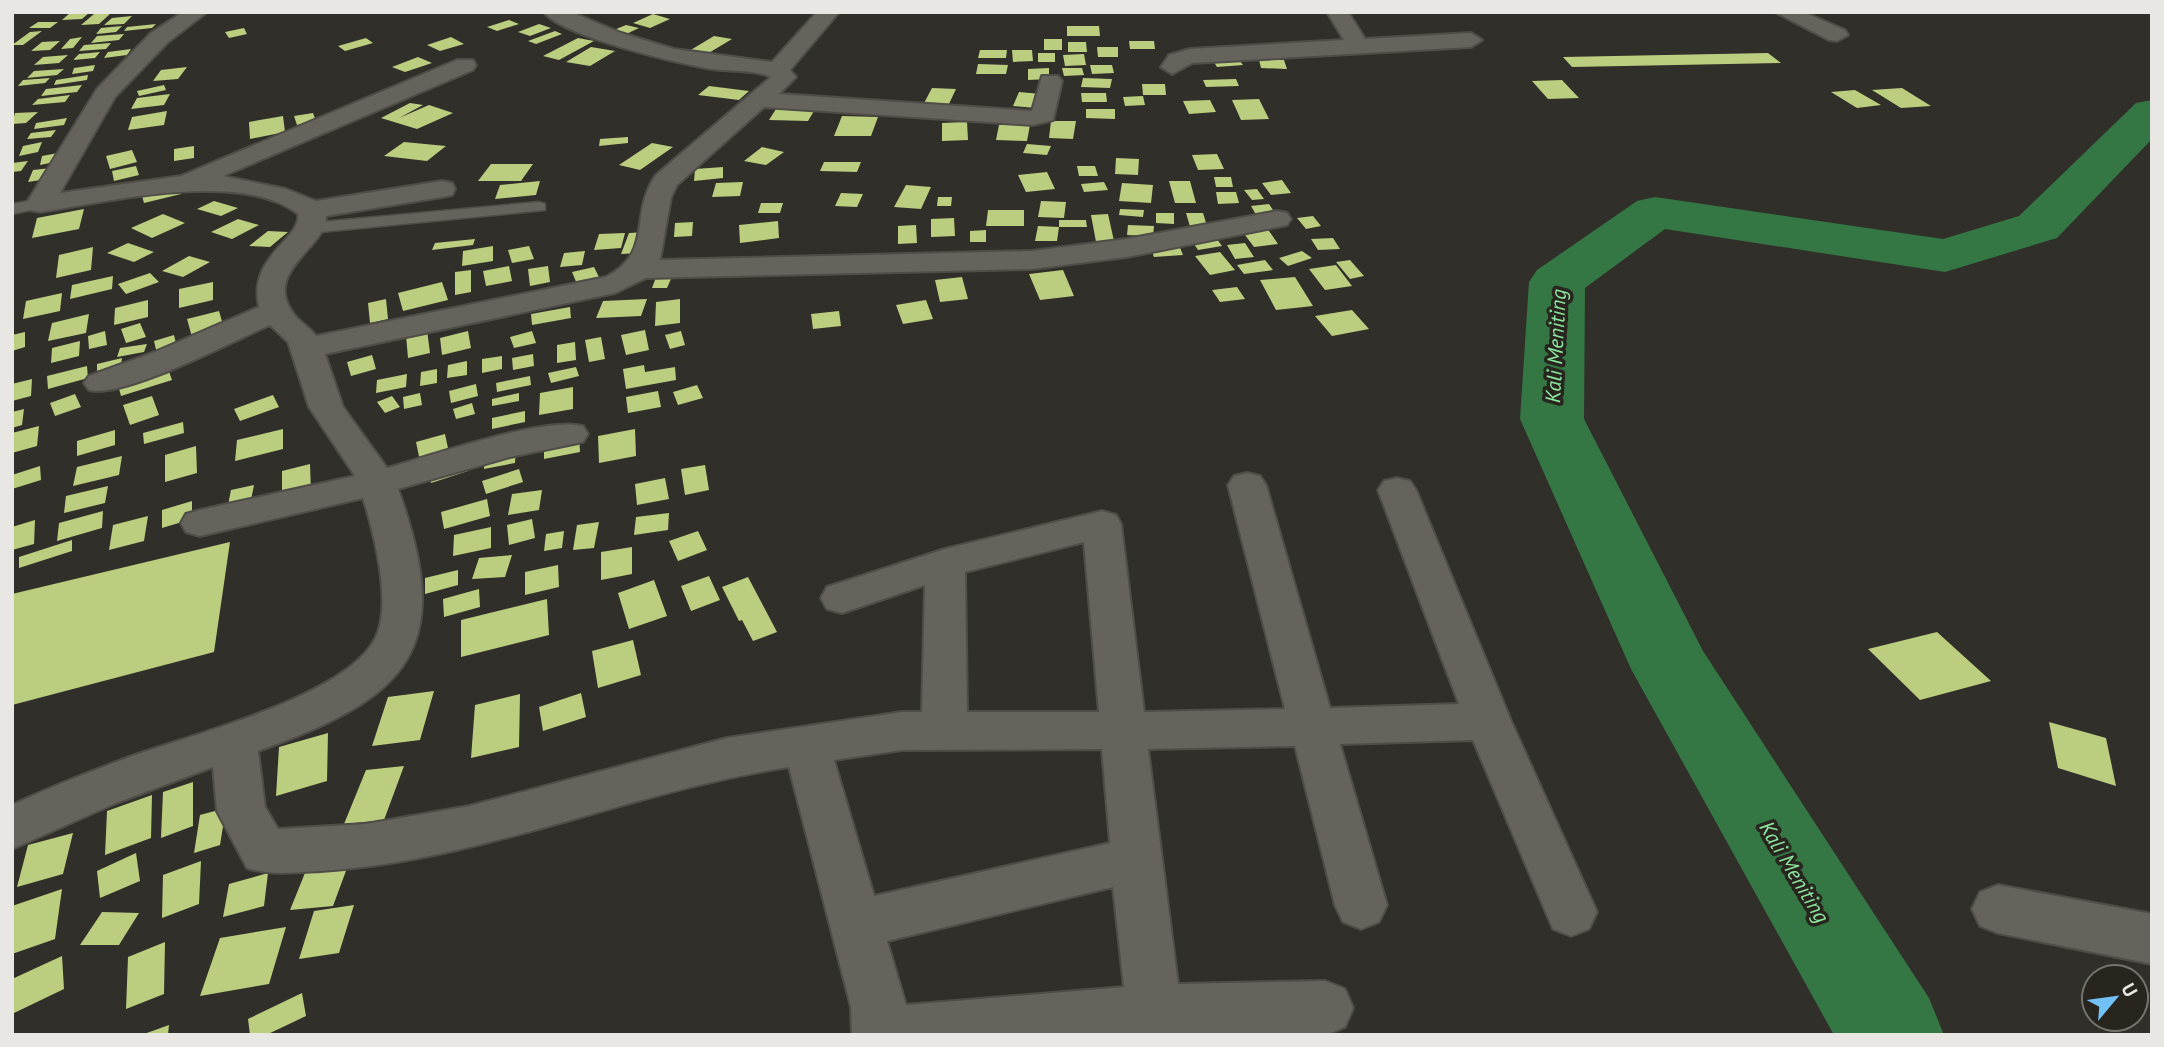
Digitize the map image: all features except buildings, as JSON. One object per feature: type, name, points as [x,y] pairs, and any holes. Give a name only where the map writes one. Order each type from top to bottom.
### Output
[{"type":"street","points":[[26,207],[105,94],[159,38],[197,12]]},
{"type":"street","points":[[554,12],[599,34],[656,52],[777,71],[785,76],[665,181],[656,196],[649,257],[643,269]]},
{"type":"street","points":[[777,71],[829,12]]},
{"type":"street","points":[[1337,12],[1358,46]]},
{"type":"street","points":[[1785,12],[1837,35]]},
{"type":"street","points":[[1172,67],[1177,60],[1190,56],[1471,40]]},
{"type":"street","points":[[186,182],[465,65]]},
{"type":"street","points":[[759,100],[1033,118],[1044,115],[1050,81]]},
{"type":"street","points":[[26,207],[186,182],[224,183],[299,201],[310,219]]},
{"type":"street","points":[[12,828],[46,811],[317,707],[378,666],[392,651],[402,624],[399,562],[384,501],[355,444],[327,410],[306,348],[293,327],[276,310],[270,286],[273,273],[283,255],[310,219],[442,189]]},
{"type":"street","points":[[306,348],[615,284],[643,269],[1032,260],[1127,248],[1277,219]]},
{"type":"street","points":[[101,383],[167,359],[276,310]]},
{"type":"street","points":[[200,523],[376,482],[506,446],[570,434]]},
{"type":"street","points":[[1247,485],[1361,905]]},
{"type":"street","points":[[1397,490],[1488,721],[1572,912]]},
{"type":"street","points":[[842,598],[945,563],[1102,524],[1136,859],[1155,1012]]},
{"type":"street","points":[[944,730],[945,563]]},
{"type":"street","points":[[233,739],[241,811],[265,852],[366,846],[469,827],[727,757],[902,731],[1124,730],[1488,721]]},
{"type":"street","points":[[806,745],[879,1007],[881,1035],[1155,1012],[1325,1008]]},
{"type":"street","points":[[856,924],[1136,859]]},
{"type":"street","points":[[1998,909],[2152,939]]},
{"type":"lane","points":[[310,219],[540,207]]},
{"type":"waterway","name":"Kali Meniting","points":[[1892,1035],[1672,669],[1552,419],[1557,282],[1655,212],[1945,256],[2038,227],[2152,113]]}]
